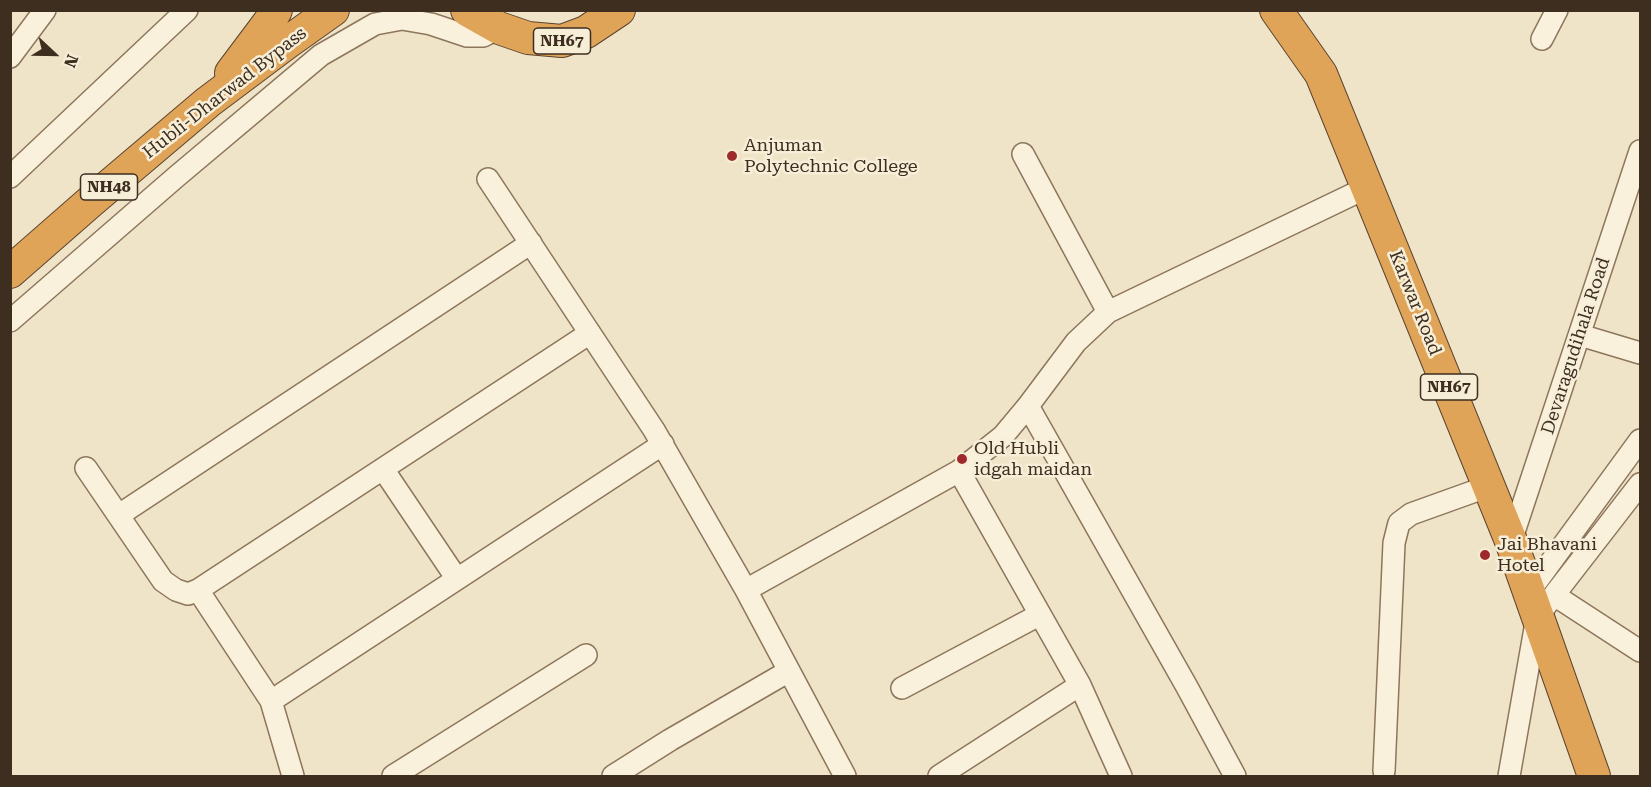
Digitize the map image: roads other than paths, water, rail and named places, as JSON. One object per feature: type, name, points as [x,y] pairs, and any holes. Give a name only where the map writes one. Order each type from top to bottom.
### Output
[{"type":"highway","points":[[208,102],[276,10]]},
{"type":"highway","name":"Hubli-Dharwad Bypass","points":[[10,272],[208,102],[333,10]]},
{"type":"highway","points":[[467,10],[493,20]]},
{"type":"highway","name":"NH67","points":[[493,20],[528,38],[562,41],[586,32],[619,10]]},
{"type":"highway","name":"Karwar Road","points":[[1276,10],[1321,74],[1511,542],[1540,601],[1594,777]]},
{"type":"street","points":[[11,55],[45,10]]},
{"type":"street","points":[[15,165],[187,10]]},
{"type":"street","points":[[1542,39],[1557,10]]},
{"type":"street","points":[[10,321],[321,55],[375,24],[402,20],[431,24],[467,36],[483,36],[493,20]]},
{"type":"street","name":"Devaragudihala Road","points":[[1511,542],[1641,151]]},
{"type":"street","points":[[1023,154],[1108,312]]},
{"type":"street","points":[[488,179],[663,444],[746,590],[845,777]]},
{"type":"street","points":[[746,590],[959,471],[1003,436],[1076,342],[1108,312],[1368,187]]},
{"type":"street","points":[[118,515],[531,243]]},
{"type":"street","points":[[86,468],[163,581],[176,590],[188,594],[198,590],[590,333]]},
{"type":"street","points":[[1580,335],[1641,353]]},
{"type":"street","points":[[1039,391],[1192,697],[1235,777]]},
{"type":"street","points":[[1509,777],[1540,601],[1641,440]]},
{"type":"street","points":[[271,701],[663,444]]},
{"type":"street","points":[[383,469],[457,579]]},
{"type":"street","points":[[959,471],[1080,685],[1121,777]]},
{"type":"street","points":[[1540,601],[1641,484]]},
{"type":"street","points":[[1384,771],[1394,543],[1399,523],[1411,514],[1489,486]]},
{"type":"street","points":[[198,590],[271,701],[293,777]]},
{"type":"street","points":[[1540,601],[1638,644]]},
{"type":"street","points":[[902,688],[1039,615]]},
{"type":"street","points":[[393,777],[586,655]]},
{"type":"street","points":[[614,777],[670,740],[789,671]]},
{"type":"street","points":[[939,777],[1080,685]]},
{"type":"place","name":"Anjuman Polytechnic College","points":[[732,156]]},
{"type":"place","name":"Old Hubli idgah maidan","points":[[962,459]]},
{"type":"place","name":"Jai Bhavani Hotel","points":[[1485,555]]}]
